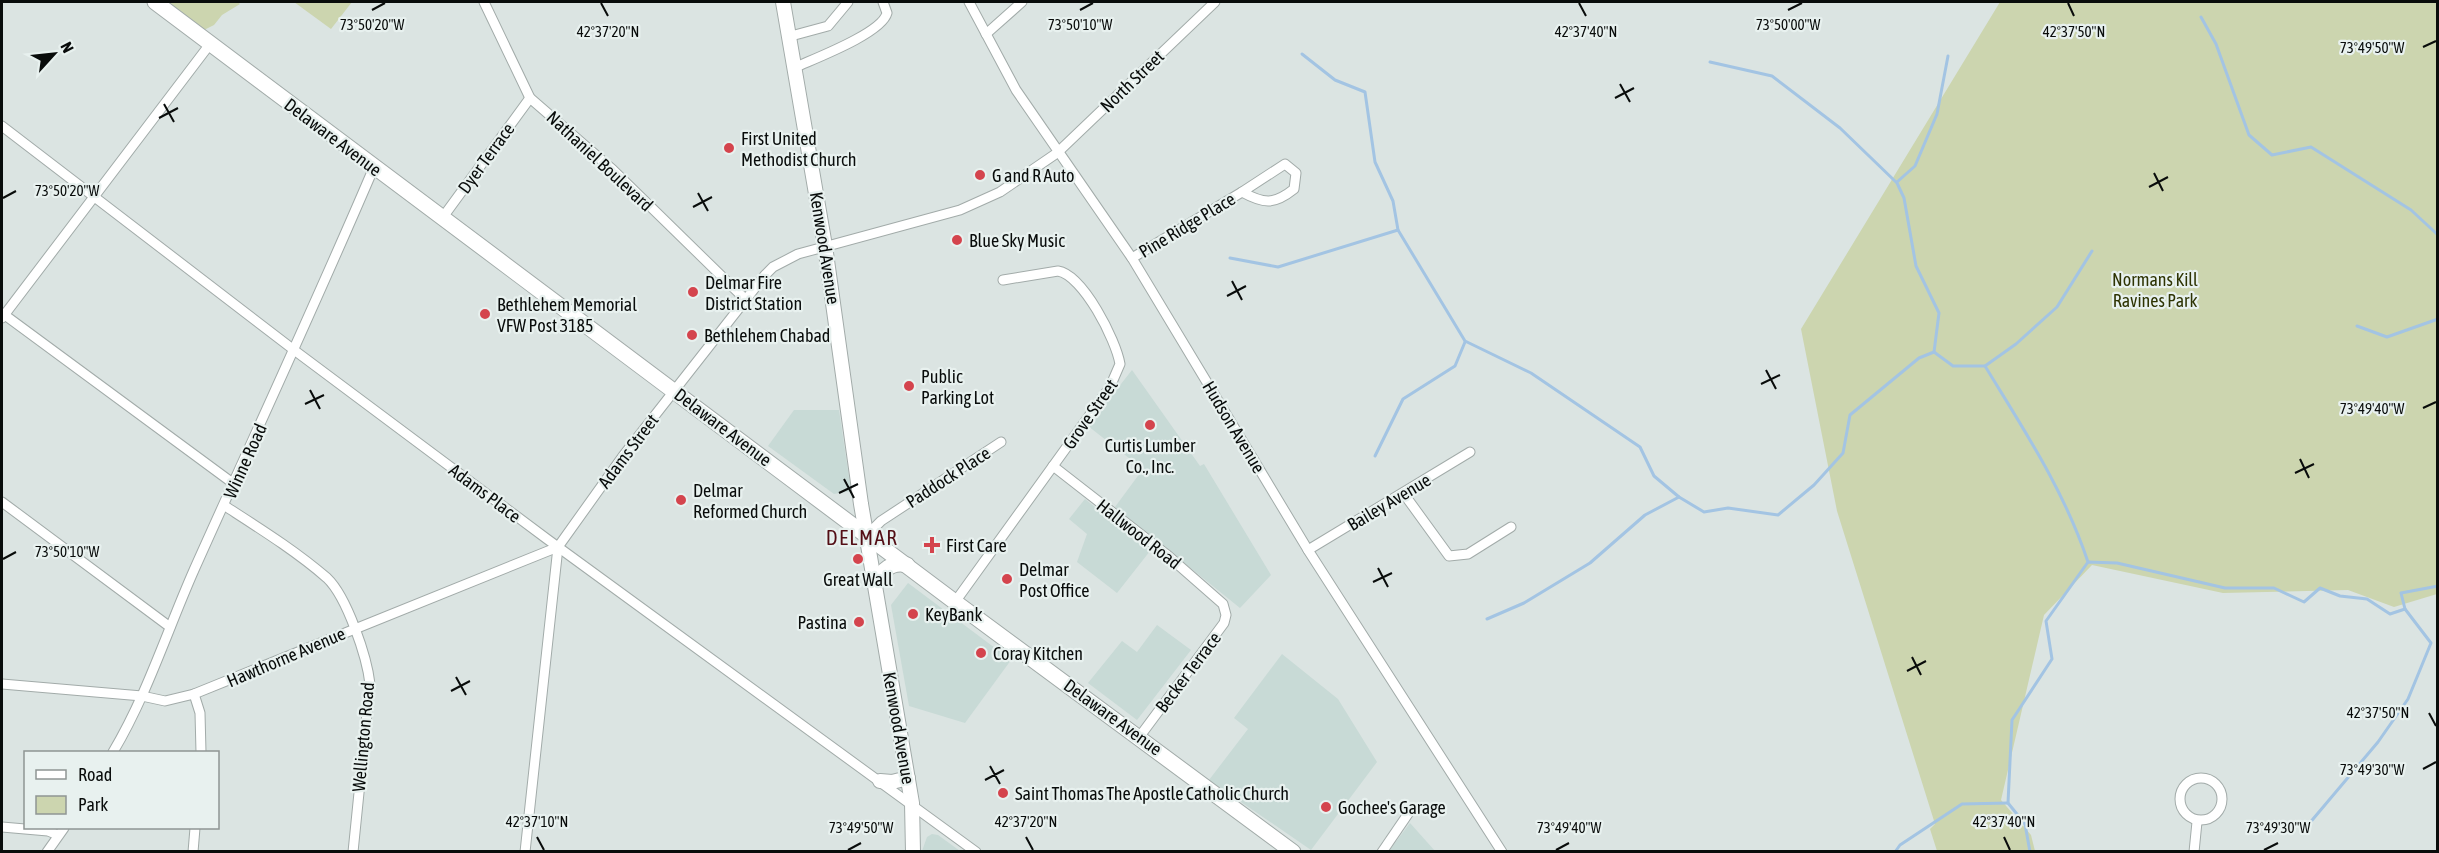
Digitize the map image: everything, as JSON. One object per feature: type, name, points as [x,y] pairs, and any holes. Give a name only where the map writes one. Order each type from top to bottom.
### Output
[{"type":"main road","name":"Delaware Avenue","points":[[155,2],[955,602],[1140,736],[1293,852]]},
{"type":"main road","name":"Kenwood Avenue","points":[[783,2],[825,246],[867,535],[912,803],[913,852]]},
{"type":"main road","points":[[876,583],[891,565],[907,565]]},
{"type":"main road","points":[[880,781],[888,783],[908,778]]},
{"type":"street","name":"Nathaniel Boulevard","points":[[484,2],[530,98],[613,170],[746,300]]},
{"type":"street","points":[[790,36],[828,26],[848,2]]},
{"type":"street","points":[[796,67],[842,46],[882,23],[887,14],[883,2]]},
{"type":"street","name":"Hudson Avenue","points":[[969,2],[1016,90],[1057,153],[1090,194],[1132,258],[1308,550],[1502,852]]},
{"type":"street","points":[[986,34],[1022,2]]},
{"type":"street","name":"North Street","points":[[1048,160],[1215,2]]},
{"type":"street","points":[[210,44],[2,315],[234,484]]},
{"type":"street","name":"Dyer Terrace","points":[[442,217],[530,98]]},
{"type":"street","name":"Adams Place","points":[[2,126],[294,350],[558,547],[912,803],[976,852]]},
{"type":"street","name":"Adams Street","points":[[525,852],[558,547],[622,456],[772,267],[798,254],[859,239],[973,205],[1000,192],[1048,160]]},
{"type":"street","name":"Pine Ridge Place","points":[[1132,258],[1285,164],[1296,173],[1294,189],[1280,200],[1259,201],[1242,192]]},
{"type":"street","name":"Winne Road","points":[[114,751],[142,696],[170,627],[374,167]]},
{"type":"street","name":"Grove Street","points":[[955,602],[1118,374],[1118,354],[1087,295],[1066,272],[1058,271],[1003,280]]},
{"type":"street","name":"Paddock Place","points":[[867,535],[881,520],[1001,442]]},
{"type":"street","name":"Bailey Avenue","points":[[1308,550],[1470,452]]},
{"type":"street","name":"Hallwood Road","points":[[1053,466],[1166,554],[1223,604]]},
{"type":"street","points":[[1404,494],[1449,556],[1468,554],[1511,527]]},
{"type":"street","points":[[2,502],[170,627]]},
{"type":"street","name":"Wellington Road","points":[[225,506],[327,579],[355,628],[368,665],[370,684],[353,852]]},
{"type":"street","name":"Hawthorne Avenue","points":[[2,684],[142,696],[165,701],[194,694],[558,547]]},
{"type":"street","name":"Becker Terrace","points":[[1140,736],[1224,623],[1226,615],[1223,604]]},
{"type":"street","points":[[194,694],[200,712],[201,751]]},
{"type":"street","points":[[2199,779],[2216,786],[2222,797],[2218,811],[2209,818],[2197,822],[2185,811],[2178,797],[2183,787],[2199,779]]},
{"type":"street","points":[[1382,852],[1410,811]]},
{"type":"street","points":[[2194,852],[2197,822]]},
{"type":"street","points":[[2,827],[24,829]]},
{"type":"street","points":[[25,829],[61,832]]},
{"type":"street","points":[[193,852],[195,829]]},
{"type":"street","points":[[47,852],[61,832]]},
{"type":"shaded area","name":"Curtis Lumber Co., Inc.","points":[[1132,370],[1200,466],[1204,464],[1271,575],[1240,608],[1115,507],[1143,469],[1088,426]]},
{"type":"shaded area","points":[[794,410],[839,410],[851,491],[834,494],[768,446]]},
{"type":"shaded area","points":[[1085,499],[1150,551],[1117,593],[1077,562],[1087,534],[1069,519]]},
{"type":"shaded area","points":[[908,583],[1011,660],[965,723],[909,706],[891,605]]},
{"type":"shaded area","points":[[1157,625],[1191,650],[1137,720],[1088,683],[1122,641],[1137,652]]},
{"type":"shaded area","points":[[1282,654],[1338,699],[1377,762],[1311,850],[1209,780],[1248,729],[1234,718]]},
{"type":"shaded area","points":[[1410,823],[1435,851],[1389,851]]},
{"type":"shaded area","points":[[932,834],[938,835],[960,851],[922,851],[927,837]]},
{"type":"green space","points":[[165,2],[238,2],[240,4],[222,15],[214,25],[204,30]]},
{"type":"green space","points":[[294,2],[352,2],[331,29]]},
{"type":"green space","name":"Normans Kill Ravines Park","points":[[2000,2],[2437,2],[2437,594],[2394,607],[2348,590],[2223,593],[2092,565],[2044,615],[2001,800],[2031,835],[2035,851],[1937,851],[1930,829],[1935,824],[1837,511],[1801,329]]},
{"type":"waterway","points":[[2201,17],[2216,44],[2249,135],[2272,155],[2311,147],[2411,210],[2438,235]]},
{"type":"waterway","points":[[1302,54],[1335,80],[1365,92],[1375,162],[1393,201],[1398,230]]},
{"type":"waterway","points":[[1897,182],[1915,166],[1937,114],[1948,56]]},
{"type":"waterway","points":[[1710,62],[1772,76],[1840,128],[1897,183],[1904,198],[1916,266],[1939,313],[1934,352]]},
{"type":"waterway","points":[[1230,258],[1278,267],[1398,230],[1465,341],[1531,373],[1640,447],[1654,476],[1679,497],[1704,512],[1728,508],[1778,515],[1814,485],[1843,453],[1850,415],[1919,358],[1934,352],[1953,366],[1985,366],[2055,485],[2088,562]]},
{"type":"waterway","points":[[1985,366],[2016,344],[2057,307],[2092,251]]},
{"type":"waterway","points":[[2357,326],[2387,337],[2438,319]]},
{"type":"waterway","points":[[1375,456],[1403,399],[1455,366],[1465,342]]},
{"type":"waterway","points":[[1487,619],[1524,603],[1590,563],[1645,515],[1679,497]]},
{"type":"waterway","points":[[2030,852],[2025,824],[2008,803],[2012,720],[2052,659],[2046,621],[2088,562],[2117,563],[2225,588],[2274,588],[2304,602],[2320,588],[2340,596],[2367,599],[2390,614],[2405,609],[2401,593],[2438,586]]},
{"type":"waterway","points":[[2308,825],[2378,742],[2408,699],[2431,643],[2405,609]]},
{"type":"waterway","points":[[1895,852],[1900,845],[1962,804],[2008,803]]},
{"type":"place","name":"First United Methodist Church","points":[[729,148]]},
{"type":"place","name":"G and R Auto","points":[[980,175]]},
{"type":"place","name":"Blue Sky Music","points":[[957,240]]},
{"type":"place","name":"Delmar Fire District Station","points":[[693,292]]},
{"type":"place","name":"Bethlehem Memorial VFW Post 3185","points":[[485,314]]},
{"type":"place","name":"Bethlehem Chabad","points":[[692,335]]},
{"type":"place","name":"Public Parking Lot","points":[[909,386]]},
{"type":"place","name":"Curtis Lumber Co., Inc.","points":[[1150,425]]},
{"type":"place","name":"Delmar Reformed Church","points":[[681,500]]},
{"type":"place","name":"First Care","points":[[932,545]]},
{"type":"place","name":"Great Wall","points":[[858,559]]},
{"type":"place","name":"Delmar Post Office","points":[[1007,579]]},
{"type":"place","name":"KeyBank","points":[[913,614]]},
{"type":"place","name":"Pastina","points":[[859,622]]},
{"type":"place","name":"Coray Kitchen","points":[[981,653]]},
{"type":"place","name":"Saint Thomas The Apostle Catholic Church","points":[[1003,793]]},
{"type":"place","name":"Gochee's Garage","points":[[1326,807]]},
{"type":"district","name":"DELMAR","points":[[862,537]]}]
